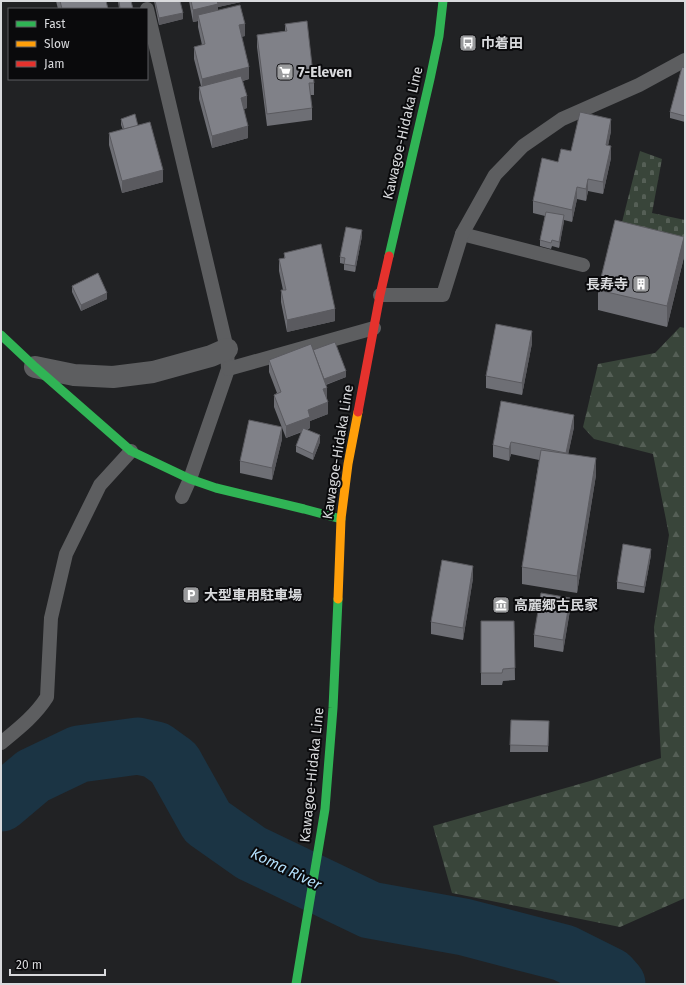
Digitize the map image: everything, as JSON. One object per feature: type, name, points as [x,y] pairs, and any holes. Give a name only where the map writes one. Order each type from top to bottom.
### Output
[{"type":"main road","name":"Kawagoe-Hidaka Line","points":[[296,984],[324,809],[333,708],[341,519],[348,464],[380,295],[439,36],[443,1]]},
{"type":"main road","points":[[1,336],[131,451],[190,478],[216,488],[341,519]]},
{"type":"street","points":[[35,367],[74,375],[113,377],[152,372],[211,356],[227,359]]},
{"type":"lane","points":[[148,13],[227,359],[190,478],[182,497]]},
{"type":"lane","points":[[380,295],[443,295],[462,234],[495,175],[523,146],[562,119],[639,85],[685,60]]},
{"type":"lane","points":[[462,234],[583,265]]},
{"type":"lane","points":[[227,359],[374,328]]},
{"type":"lane","points":[[1,744],[29,720],[47,697],[51,618],[66,554],[100,485],[131,451]]},
{"type":"green space","points":[[640,151],[662,159],[652,213],[685,220],[685,241],[621,226]]},
{"type":"green space","points":[[680,327],[685,328],[685,898],[620,927],[452,893],[433,826],[590,781],[661,758],[654,627],[669,535],[653,454],[594,439],[583,427],[598,364],[655,353]]},
{"type":"building","points":[[60,1],[106,1],[108,8],[62,8]]},
{"type":"building","points":[[119,1],[131,1],[133,8],[120,8]]},
{"type":"building","points":[[155,1],[180,1],[183,13],[159,18]]},
{"type":"building","points":[[191,1],[217,1],[218,4],[193,10]]},
{"type":"building","points":[[240,5],[245,24],[239,25],[249,67],[202,79],[194,47],[205,44],[198,15]]},
{"type":"building","points":[[307,21],[314,83],[309,83],[312,108],[267,114],[257,35],[287,31],[285,24]]},
{"type":"building","points":[[682,67],[685,68],[685,116],[670,112]]},
{"type":"building","points":[[241,76],[247,96],[241,98],[248,126],[212,136],[199,87]]},
{"type":"building","points":[[580,112],[611,119],[606,145],[611,146],[603,182],[588,179],[586,189],[577,187],[572,210],[533,201],[542,158],[558,162],[561,149],[571,151]]},
{"type":"building","points":[[135,114],[138,126],[124,129],[121,119]]},
{"type":"building","points":[[150,122],[163,170],[122,181],[109,133]]},
{"type":"building","points":[[546,212],[564,215],[559,242],[552,240],[551,243],[540,240]]},
{"type":"building","name":"長寿寺","points":[[615,220],[684,237],[667,306],[598,290]]},
{"type":"building","points":[[346,227],[362,230],[355,266],[344,264],[345,258],[340,257]]},
{"type":"building","points":[[321,244],[335,309],[287,320],[281,290],[286,290],[279,259],[285,258],[284,253]]},
{"type":"building","points":[[98,273],[107,293],[81,305],[72,286]]},
{"type":"building","points":[[496,324],[532,331],[522,383],[486,376]]},
{"type":"building","points":[[335,342],[346,371],[324,379],[313,350]]},
{"type":"building","points":[[311,344],[327,388],[323,389],[328,402],[308,410],[310,417],[286,426],[274,395],[281,392],[269,360]]},
{"type":"building","points":[[501,401],[574,415],[566,453],[511,442],[509,449],[493,445]]},
{"type":"building","points":[[249,420],[282,427],[272,468],[240,461]]},
{"type":"building","points":[[303,428],[320,435],[313,454],[296,446]]},
{"type":"building","points":[[541,450],[596,458],[577,576],[522,567]]},
{"type":"building","points":[[623,544],[651,549],[644,587],[617,582]]},
{"type":"building","points":[[442,560],[473,566],[463,628],[431,622]]},
{"type":"building","points":[[541,593],[570,598],[563,640],[534,635]]},
{"type":"building","points":[[481,621],[514,621],[515,668],[503,669],[502,673],[481,673]]},
{"type":"building","points":[[511,720],[549,721],[548,746],[510,745]]},
{"type":"waterway","name":"Koma River","points":[[1,803],[33,776],[79,754],[138,746],[156,750],[174,763],[207,822],[251,853],[370,910],[464,927],[564,953],[610,976],[617,984]]},
{"type":"traffic: fast","points":[[389,256],[430,79],[439,36],[443,1]]},
{"type":"traffic: fast","points":[[1,335],[35,367],[131,451],[190,479],[216,488],[341,519]]},
{"type":"traffic: fast","points":[[296,984],[325,809],[333,708],[338,599]]},
{"type":"traffic: slow","points":[[338,599],[341,519],[348,464],[358,412]]},
{"type":"traffic: jam","points":[[358,412],[380,295],[389,256]]},
{"type":"place","name":"巾着田","points":[[468,43]]},
{"type":"place","name":"7-Eleven","points":[[285,72]]},
{"type":"place","name":"長寿寺","points":[[641,284]]},
{"type":"place","name":"大型車用駐車場","points":[[191,595]]},
{"type":"place","name":"高麗郷古民家","points":[[501,605]]}]
